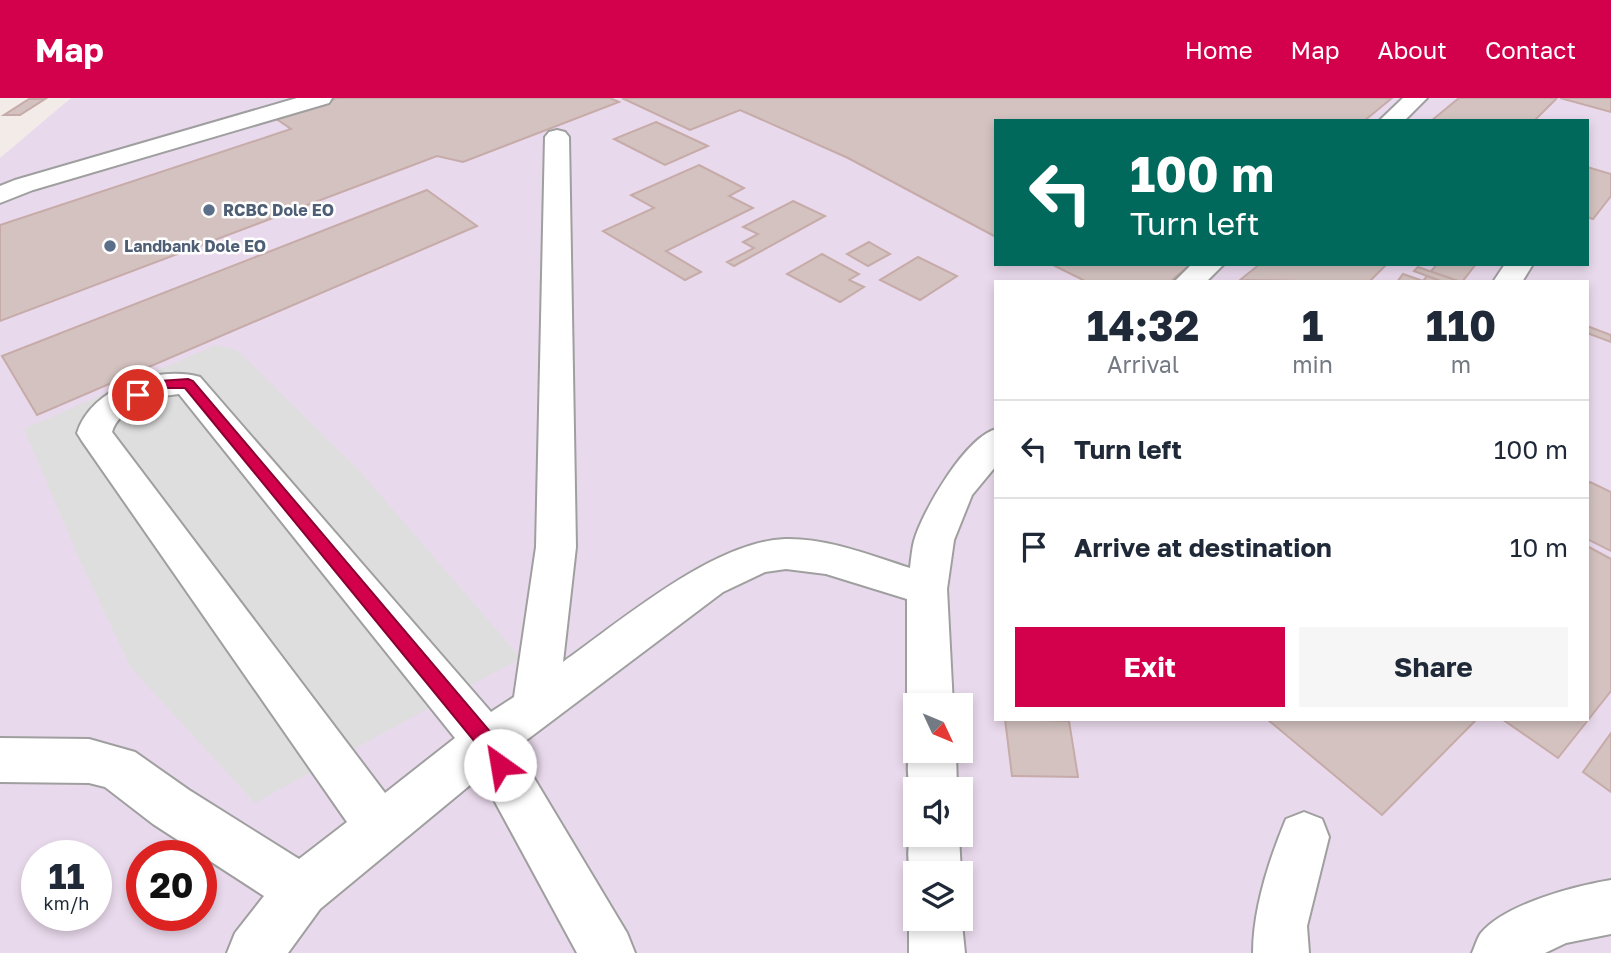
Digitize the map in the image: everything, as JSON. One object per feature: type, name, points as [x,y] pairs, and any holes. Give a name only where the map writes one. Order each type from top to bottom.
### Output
[{"type":"lane","points":[[0,195],[321,98]]},
{"type":"lane","points":[[1392,119],[1416,98]]},
{"type":"lane","points":[[535,706],[556,547],[557,137]]},
{"type":"lane","points":[[1190,280],[1208,266]]},
{"type":"lane","points":[[380,827],[94,433],[94,425],[99,416],[113,406],[164,384],[188,384],[486,742],[607,953]]},
{"type":"lane","points":[[930,693],[927,589],[933,540],[956,490],[994,443]]},
{"type":"lane","points":[[255,953],[301,890],[486,742],[709,581],[741,564],[771,555],[808,555],[927,589]]},
{"type":"lane","points":[[0,760],[89,761],[118,768],[171,807],[301,890]]},
{"type":"lane","points":[[1281,953],[1280,926],[1304,837]]},
{"type":"lane","points":[[1500,953],[1521,934],[1572,912],[1611,907]]},
{"type":"lane","points":[[936,931],[937,953]]},
{"type":"shaded area","points":[[71,98],[1611,98],[1611,953],[0,953],[0,158]]},
{"type":"shaded area","points":[[216,345],[237,350],[358,469],[521,658],[255,803],[131,668],[80,561],[24,429]]},
{"type":"building","points":[[337,98],[610,98],[619,102],[463,162],[437,156],[0,321],[0,225],[291,129],[275,118]]},
{"type":"building","points":[[622,98],[1392,98],[1366,119],[994,119],[994,236],[848,158],[740,110],[690,130]]},
{"type":"building","points":[[1459,98],[1557,98],[1536,119],[1433,119]]},
{"type":"building","points":[[1560,98],[1611,98],[1611,112]]},
{"type":"building","points":[[29,99],[45,99],[20,115],[4,115]]},
{"type":"building","points":[[656,122],[708,146],[665,165],[614,139]]},
{"type":"building","points":[[699,165],[744,188],[729,196],[753,208],[666,251],[701,272],[685,280],[603,231],[654,208],[631,195]]},
{"type":"building","points":[[1589,168],[1611,174],[1611,196],[1593,219],[1589,218]]},
{"type":"building","points":[[427,190],[477,226],[37,415],[2,356]]},
{"type":"building","points":[[793,201],[825,216],[734,266],[727,262],[754,248],[743,242],[758,234],[743,227]]},
{"type":"building","points":[[869,242],[890,254],[868,266],[847,254]]},
{"type":"building","points":[[822,254],[859,274],[849,280],[864,287],[840,302],[787,274]]},
{"type":"building","points":[[918,257],[957,276],[920,300],[880,280]]},
{"type":"building","points":[[1055,266],[1189,266],[1172,280],[1083,280]]},
{"type":"building","points":[[1258,266],[1385,266],[1371,280],[1240,280]]},
{"type":"building","points":[[1435,266],[1474,266],[1464,280],[1424,280]]},
{"type":"building","points":[[1418,267],[1455,280],[1438,280],[1414,271]]},
{"type":"building","points":[[1403,274],[1420,280],[1398,280]]},
{"type":"building","points":[[1589,327],[1611,335],[1611,342],[1589,334]]},
{"type":"building","points":[[1589,483],[1611,492],[1611,551],[1589,540]]},
{"type":"building","points":[[1589,547],[1611,559],[1611,691],[1589,719]]},
{"type":"building","points":[[1005,721],[1069,721],[1078,777],[1012,776]]},
{"type":"building","points":[[1269,721],[1475,721],[1382,815]]},
{"type":"building","points":[[1505,721],[1587,721],[1558,758]]},
{"type":"building","points":[[1611,733],[1611,792],[1583,772]]},
{"type":"place","name":"RCBC Dole EO","points":[[209,210]]},
{"type":"place","name":"Landbank Dole EO","points":[[110,246]]},
{"type":"route","points":[[138,395],[164,384],[188,384],[486,742],[500,765]]}]
